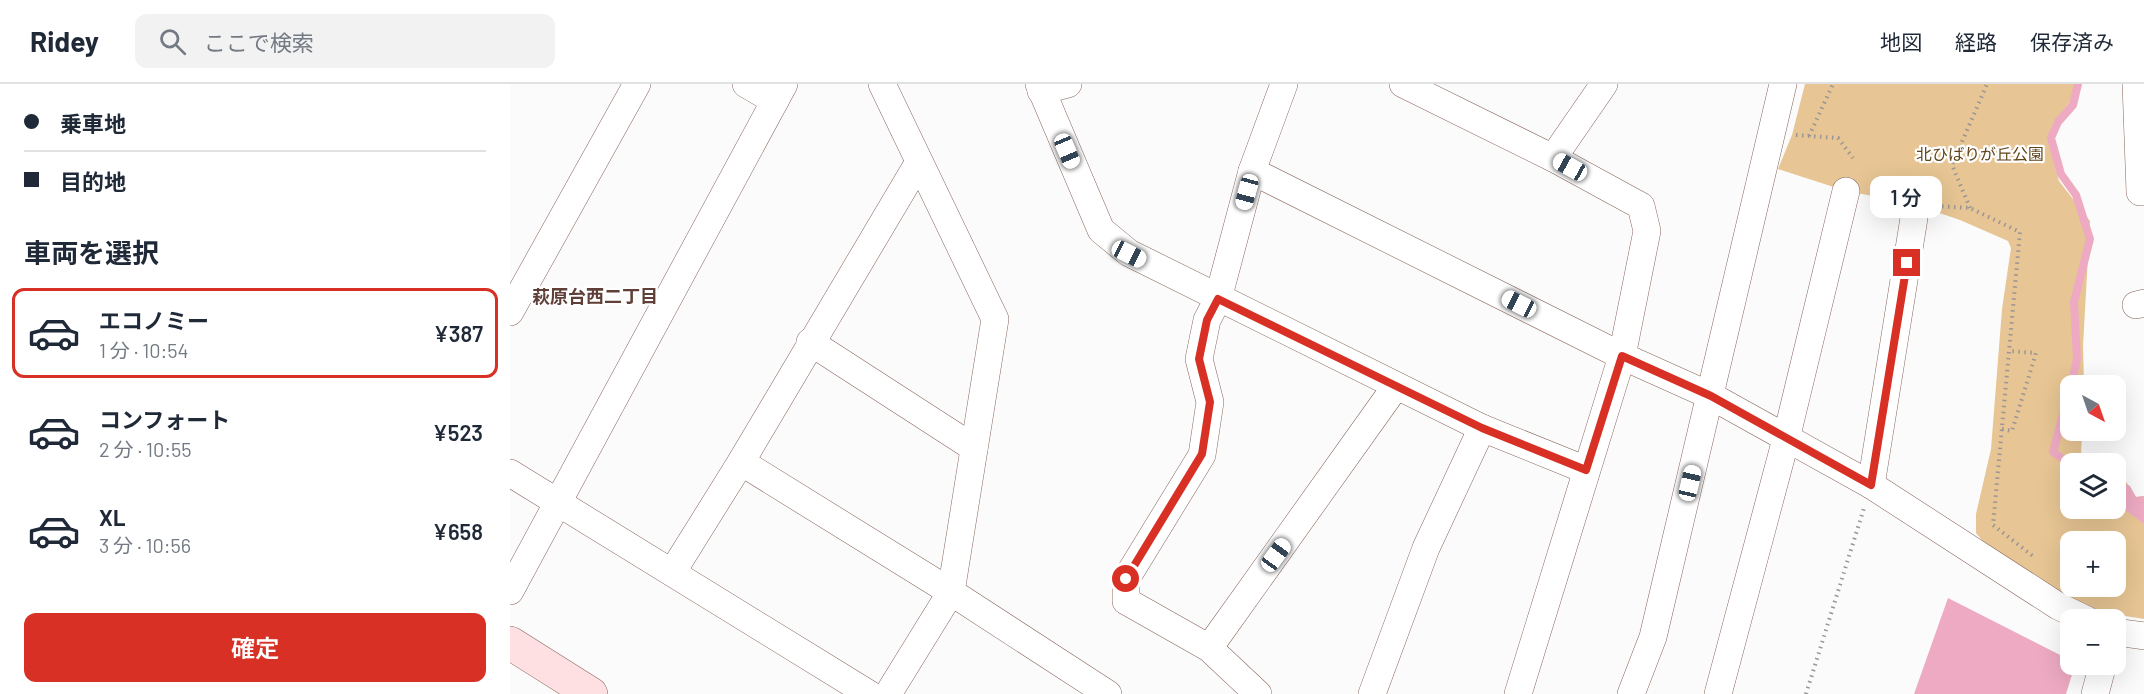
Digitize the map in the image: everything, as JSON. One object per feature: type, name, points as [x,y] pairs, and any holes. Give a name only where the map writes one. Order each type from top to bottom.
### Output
[{"type":"street","points":[[510,312],[637,84]]},
{"type":"street","points":[[510,591],[779,93],[746,84]]},
{"type":"street","points":[[882,84],[995,319],[951,592],[888,694]]},
{"type":"street","points":[[1068,84],[1040,88],[1101,231],[1129,254],[1482,428],[1586,470]]},
{"type":"street","points":[[1258,694],[1209,648],[1126,601],[1126,579],[1202,454],[1210,402],[1199,359],[1207,320],[1218,299],[1252,171],[1284,84]]},
{"type":"street","points":[[1402,84],[1448,95],[1553,158],[1641,206],[1647,231],[1622,356],[1518,694]]},
{"type":"street","points":[[1553,158],[1604,84]]},
{"type":"street","points":[[1631,694],[1653,637],[1783,84]]},
{"type":"street","points":[[2136,84],[2140,192],[2144,192]]},
{"type":"street","points":[[673,571],[741,462],[810,342],[919,162]]},
{"type":"street","points":[[1252,171],[1622,356],[1711,396],[1871,485],[2064,609]]},
{"type":"street","points":[[1718,694],[1786,439],[1846,191]]},
{"type":"street","points":[[1871,485],[1920,212]]},
{"type":"street","points":[[810,342],[974,448]]},
{"type":"street","points":[[1209,648],[1396,386]]},
{"type":"street","points":[[1372,694],[1426,548],[1482,428]]},
{"type":"street","points":[[741,462],[951,592],[1108,694]]},
{"type":"street","points":[[510,473],[673,571],[869,694]]},
{"type":"street","points":[[2126,634],[2144,636]]},
{"type":"street","points":[[510,643],[591,694]]},
{"type":"street","points":[[2095,694],[2100,675]]},
{"type":"path","points":[[1809,136],[1833,84]]},
{"type":"path","points":[[1970,208],[1952,165],[1988,84]]},
{"type":"path","points":[[1771,133],[1838,138],[1853,158]]},
{"type":"path","points":[[1920,212],[1970,208],[2020,232],[1993,525],[2035,558]]},
{"type":"path","points":[[2002,429],[2012,431],[2036,353],[2009,351]]},
{"type":"path","points":[[1806,694],[1871,485]]},
{"type":"green space","name":"北ひばりが丘公園","points":[[1805,84],[2077,84],[2073,98],[2054,122],[2048,137],[2059,181],[2090,221],[2083,346],[2084,375],[2060,375],[2060,441],[2082,441],[2081,453],[2060,453],[2060,519],[2126,519],[2126,482],[2136,497],[2144,496],[2144,619],[2126,616],[2126,609],[2094,609],[2070,597],[2126,597],[2126,531],[2060,531],[2060,591],[2028,574],[1986,545],[1976,533],[1976,514],[1991,449],[2002,309],[2011,248],[2008,241],[1960,220],[1910,203],[1846,191],[1778,169],[1792,135]]},
{"type":"shaded area","points":[[2126,484],[2130,486],[2136,497],[2144,496],[2144,515],[2126,503]]},
{"type":"shaded area","points":[[1948,598],[2060,655],[2060,675],[2072,675],[2066,694],[1914,694]]},
{"type":"waterway","points":[[2073,375],[2077,359],[2074,302],[2090,239],[2076,195],[2061,174],[2051,138],[2058,122],[2073,105],[2078,84]]},
{"type":"waterway","points":[[2060,426],[2053,452],[2060,457]]},
{"type":"waterway","points":[[2126,505],[2144,519]]},
{"type":"district","name":"萩原台西二丁目","points":[[595,296]]},
{"type":"route","points":[[1126,579],[1202,454],[1210,402],[1199,359],[1207,320],[1218,299],[1482,428],[1586,470],[1622,356],[1711,396],[1871,485],[1907,263]]}]
